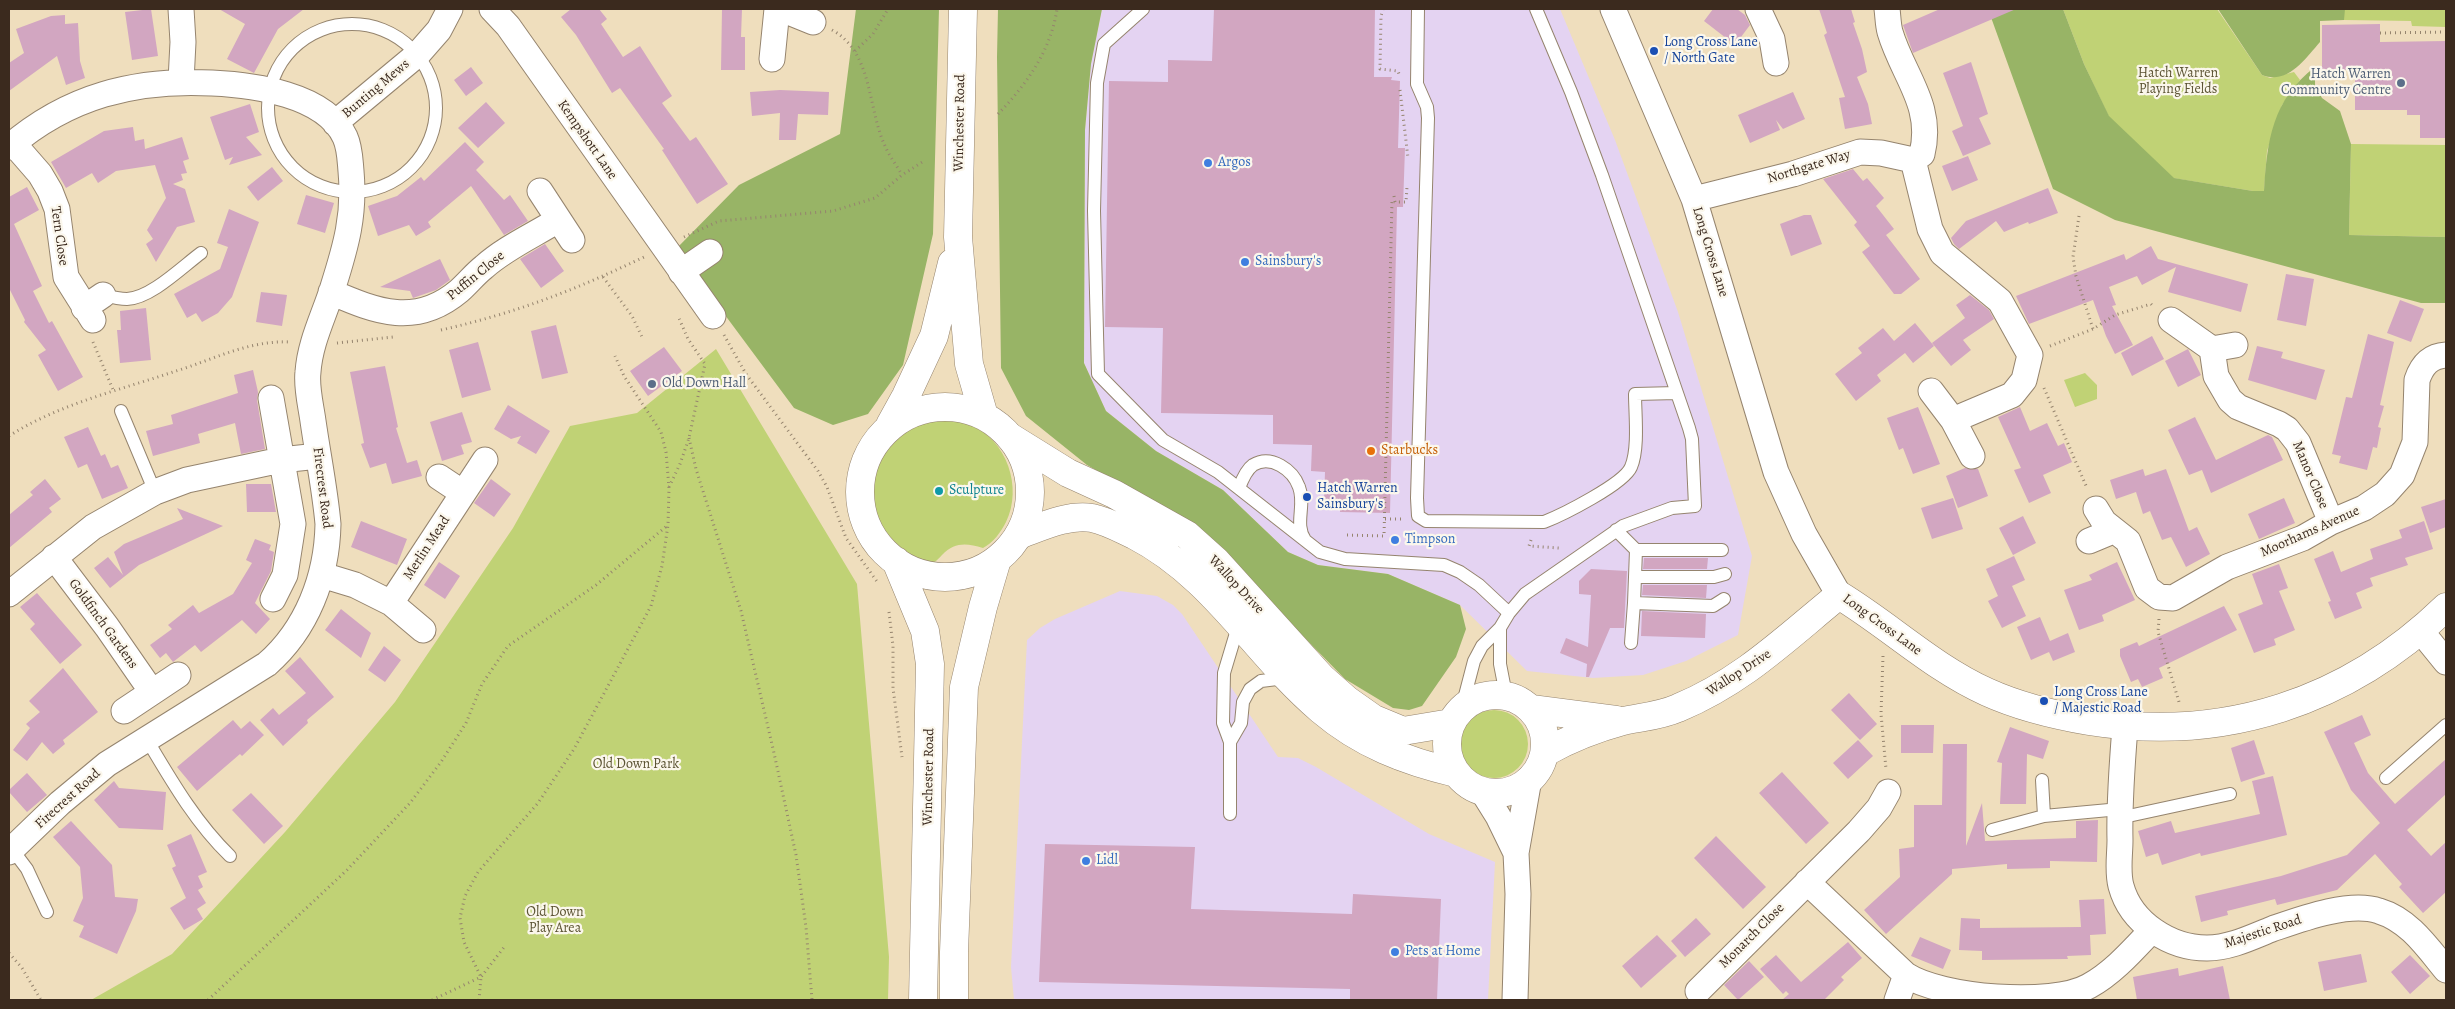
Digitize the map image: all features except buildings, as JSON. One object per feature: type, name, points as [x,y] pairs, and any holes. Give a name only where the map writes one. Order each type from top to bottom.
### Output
[{"type":"street","points":[[181,9],[183,42],[181,81]]},
{"type":"street","name":"Bunting Mews","points":[[335,124],[418,54],[439,30],[450,9]]},
{"type":"street","name":"Kempshott Lane","points":[[492,9],[501,16],[712,316]]},
{"type":"street","points":[[772,59],[777,9]]},
{"type":"street","points":[[781,9],[813,22]]},
{"type":"street","name":"Winchester Road","points":[[963,9],[958,237],[969,364],[984,416]]},
{"type":"street","name":"Long Cross Lane","points":[[1612,9],[1694,199],[1776,472],[1804,534],[1839,595],[1869,613],[1895,635],[1939,666],[1987,692],[2038,711],[2125,727],[2186,726],[2224,722],[2265,713],[2316,694],[2347,680],[2395,650],[2446,606]]},
{"type":"street","points":[[1758,9],[1772,39],[1776,63]]},
{"type":"street","points":[[1886,9],[1890,32],[1924,116],[1926,137],[1922,154],[1913,160],[1930,229],[1942,253],[2000,301],[2030,355],[2024,380],[2012,395],[1953,420]]},
{"type":"street","name":"Bunting Mews","points":[[11,145],[62,110],[95,97],[136,85],[181,81],[226,84],[289,95],[306,102],[335,124],[348,145],[353,192]]},
{"type":"street","name":"Tern Close","points":[[11,145],[40,174],[54,200],[60,226],[64,271],[94,308]]},
{"type":"street","name":"Northgate Way","points":[[1694,199],[1794,174],[1860,152],[1880,153],[1913,160]]},
{"type":"street","points":[[540,191],[572,240]]},
{"type":"street","name":"Firecrest Road","points":[[10,850],[74,791],[107,764],[146,738],[250,676],[283,649],[304,616],[322,575],[328,540],[328,524],[307,374],[312,343],[348,239],[353,192]]},
{"type":"street","name":"Puffin Close","points":[[331,292],[387,313],[408,313],[430,308],[459,291],[494,259],[558,220]]},
{"type":"street","name":"Winchester Road","points":[[887,430],[906,396],[934,336],[958,237]]},
{"type":"street","points":[[681,272],[710,252]]},
{"type":"street","name":"Manor Close","points":[[2171,320],[2223,347],[2216,376],[2230,400],[2238,407],[2287,429],[2298,443],[2331,522]]},
{"type":"street","name":"Moorhams Avenue","points":[[2160,597],[2173,598],[2227,567],[2303,538],[2331,522],[2375,502],[2402,475],[2415,442],[2417,417],[2416,390],[2420,372],[2429,361],[2446,355]]},
{"type":"street","points":[[1931,391],[1953,420],[1972,456]]},
{"type":"street","points":[[271,398],[293,524],[285,575],[273,599]]},
{"type":"street","points":[[954,1000],[954,952],[964,687],[983,607],[996,563],[1019,536],[1027,509],[1028,479],[1023,459],[1010,437],[984,416],[959,405],[938,404],[916,409],[902,416],[887,430],[869,454],[863,469],[860,498],[868,526],[896,561],[918,574],[942,578],[967,575],[996,563]]},
{"type":"street","name":"Wallop Drive","points":[[1010,437],[1068,473],[1114,494],[1187,535],[1226,572],[1321,677],[1347,700],[1374,719],[1403,731],[1457,715],[1488,695],[1506,695],[1531,709],[1623,721]]},
{"type":"street","points":[[9,594],[93,527],[155,492],[187,480],[281,460],[318,456]]},
{"type":"street","name":"Merlin Mead","points":[[391,603],[486,460]]},
{"type":"street","points":[[439,477],[463,493]]},
{"type":"street","points":[[2096,509],[2113,531],[2128,541],[2147,588],[2160,597]]},
{"type":"street","name":"Wallop Drive","points":[[1019,536],[1057,522],[1092,518],[1120,528],[1154,546],[1181,564],[1239,623],[1288,677],[1323,711],[1357,736],[1416,764],[1456,773],[1469,786],[1483,792],[1498,816],[1516,853]]},
{"type":"street","points":[[2089,541],[2113,531]]},
{"type":"street","name":"Goldfinch Gardens","points":[[54,558],[107,627],[152,692]]},
{"type":"street","name":"Winchester Road","points":[[896,561],[925,631],[930,664],[923,1000]]},
{"type":"street","points":[[322,575],[355,585],[391,603],[423,630]]},
{"type":"street","name":"Wallop Drive","points":[[1515,1000],[1518,894],[1516,853],[1529,780],[1541,764],[1546,752],[1566,741],[1623,721],[1660,715],[1722,687],[1770,654],[1839,595]]},
{"type":"street","points":[[2420,630],[2446,662]]},
{"type":"street","points":[[124,711],[178,675]]},
{"type":"street","points":[[1531,709],[1540,721],[1545,738],[1546,752]]},
{"type":"street","points":[[1456,773],[1447,749],[1457,715]]},
{"type":"street","name":"Majestic Road","points":[[2125,727],[2119,813],[2120,884],[2132,908],[2152,930],[2177,943],[2208,948],[2228,945],[2313,916],[2345,910],[2378,910],[2407,925],[2446,970]]},
{"type":"street","points":[[1483,792],[1505,791],[1529,780]]},
{"type":"street","name":"Monarch Close","points":[[1698,991],[1807,882],[1865,837],[1888,792]]},
{"type":"street","points":[[1807,882],[1906,975],[1920,983],[1952,992],[2016,998],[2064,995],[2090,986],[2152,930]]},
{"type":"street","points":[[1897,1000],[1906,975]]},
{"type":"lane","points":[[1143,9],[1104,44],[1097,83],[1094,211],[1098,374],[1163,440],[1218,472],[1320,552],[1332,556],[1444,565],[1460,572],[1479,585],[1509,613]]},
{"type":"lane","points":[[1418,9],[1417,84],[1427,107],[1428,118],[1418,516],[1426,521],[1544,522],[1561,516],[1602,491],[1628,472],[1633,461],[1635,394],[1677,393]]},
{"type":"lane","points":[[1457,715],[1474,661],[1482,646],[1500,628],[1509,613],[1525,594],[1616,530],[1655,513],[1696,506],[1692,440],[1677,393],[1574,100],[1536,9]]},
{"type":"lane","name":"Bunting Mews","points":[[356,23],[379,27],[400,38],[418,54],[429,73],[436,94],[436,117],[431,139],[413,166],[395,180],[375,189],[353,192],[330,189],[309,180],[284,157],[270,126],[269,91],[277,69],[291,49],[310,35],[332,26],[356,23]]},
{"type":"lane","points":[[94,308],[122,299],[136,297],[156,286],[201,253]]},
{"type":"lane","points":[[121,411],[155,492]]},
{"type":"lane","points":[[1239,488],[1251,466],[1261,462],[1269,461],[1280,465],[1292,474],[1299,488],[1302,503],[1299,528],[1306,541]]},
{"type":"lane","points":[[1616,530],[1636,550],[1722,550]]},
{"type":"lane","points":[[1631,644],[1636,550]]},
{"type":"lane","points":[[1635,577],[1714,577],[1725,574]]},
{"type":"lane","points":[[1634,603],[1713,606],[1724,599]]},
{"type":"lane","points":[[1230,814],[1230,742],[1223,723],[1224,673],[1239,623]]},
{"type":"lane","points":[[1500,628],[1500,664],[1506,695]]},
{"type":"lane","points":[[1230,742],[1241,723],[1243,702],[1250,689],[1261,681],[1288,677]]},
{"type":"lane","points":[[2386,778],[2446,725]]},
{"type":"lane","points":[[146,738],[190,810],[212,838],[230,856]]},
{"type":"lane","points":[[2042,780],[2044,816]]},
{"type":"lane","points":[[1992,830],[2044,816],[2119,813],[2230,794]]},
{"type":"lane","points":[[10,850],[27,870],[48,912]]},
{"type":"path","points":[[855,51],[874,34],[888,9]]},
{"type":"path","points":[[998,114],[1016,93],[1042,56],[1054,28],[1058,9]]},
{"type":"path","points":[[1383,9],[1381,16],[1380,69],[1398,71],[1408,165]]},
{"type":"path","points":[[813,22],[834,32],[859,57],[885,147],[902,175]]},
{"type":"path","points":[[2380,33],[2446,32]]},
{"type":"path","points":[[677,240],[719,221],[833,211],[875,198],[902,175],[924,161]]},
{"type":"path","points":[[1347,535],[1384,536],[1392,201],[1406,202],[1407,181]]},
{"type":"path","points":[[1394,196],[1395,202]]},
{"type":"path","points":[[2079,216],[2074,257],[2076,276],[2086,300],[2093,329]]},
{"type":"path","points":[[440,330],[521,310],[603,277],[648,256]]},
{"type":"path","points":[[603,277],[632,316],[642,339]]},
{"type":"path","points":[[2096,509],[2030,355],[2093,329],[2115,315],[2151,304],[2171,320]]},
{"type":"path","points":[[94,308],[91,339],[121,411]]},
{"type":"path","points":[[669,488],[689,438],[705,364],[688,340],[678,316]]},
{"type":"path","points":[[712,316],[746,374],[818,471],[827,487],[846,538],[879,585]]},
{"type":"path","points":[[337,344],[395,337]]},
{"type":"path","points":[[9,436],[39,419],[184,369],[236,348],[271,342],[296,342]]},
{"type":"path","points":[[478,1000],[481,976],[464,942],[460,918],[465,896],[478,872],[538,803],[574,749],[650,606],[662,566],[668,525],[669,488],[666,452],[661,432],[624,376],[615,356]]},
{"type":"path","points":[[689,438],[696,469],[741,611],[774,752],[796,855],[806,928],[812,1000]]},
{"type":"path","points":[[208,1000],[347,870],[410,803],[441,762],[466,723],[482,684],[508,646],[596,585],[668,525]]},
{"type":"path","points":[[1537,540],[1530,540],[1529,546],[1559,548]]},
{"type":"path","points":[[2160,597],[2158,632],[2186,726]]},
{"type":"path","points":[[888,604],[893,688],[903,766]]},
{"type":"path","points":[[1883,654],[1881,714],[1888,792]]},
{"type":"path","points":[[432,1000],[481,976],[505,946]]},
{"type":"path","points":[[9,953],[22,968],[41,1000]]},
{"type":"shaded area","points":[[1102,9],[1560,9],[1615,140],[1678,312],[1752,556],[1738,635],[1686,661],[1643,675],[1593,678],[1527,671],[1460,605],[1388,574],[1318,565],[1288,552],[1223,490],[1156,451],[1106,411],[1084,363],[1085,130],[1091,64]]},
{"type":"shaded area","points":[[1120,591],[1157,596],[1173,605],[1182,614],[1278,757],[1298,758],[1429,834],[1495,862],[1488,1000],[1014,1000],[1011,967],[1027,640],[1040,628],[1055,619]]},
{"type":"green space","points":[[856,9],[939,9],[933,234],[903,365],[868,414],[833,425],[794,408],[676,249],[739,185],[840,134]]},
{"type":"green space","points":[[998,9],[1102,9],[1091,64],[1085,130],[1084,363],[1106,411],[1156,451],[1223,490],[1288,552],[1318,565],[1388,574],[1460,605],[1466,629],[1456,657],[1422,706],[1409,710],[1393,708],[1345,679],[1292,625],[1150,501],[1087,465],[1026,416],[1001,368]]},
{"type":"green space","points":[[1988,9],[2063,9],[2084,64],[2109,116],[2174,178],[2253,191],[2264,191],[2267,155],[2274,123],[2289,93],[2315,67],[2315,85],[2322,98],[2340,111],[2351,144],[2349,235],[2446,237],[2446,303],[2421,303],[2115,220],[2053,189]]},
{"type":"green space","name":"Hatch Warren Playing Fields","points":[[2063,9],[2217,9],[2262,75],[2270,78],[2294,72],[2300,80],[2282,105],[2267,151],[2264,191],[2253,191],[2173,178],[2109,117],[2084,64]]},
{"type":"green space","points":[[2218,9],[2345,9],[2344,20],[2320,21],[2320,42],[2302,63],[2288,73],[2271,77],[2262,75]]},
{"type":"green space","points":[[2344,9],[2446,9],[2446,27],[2412,26],[2411,21],[2344,20]]},
{"type":"green space","points":[[2351,144],[2446,145],[2446,237],[2349,235]]},
{"type":"green space","name":"Old Down Park","points":[[716,349],[857,584],[889,957],[888,1000],[91,1000],[172,954],[285,832],[395,702],[513,528],[570,426],[637,413]]},
{"type":"green space","points":[[2085,373],[2097,385],[2097,399],[2075,407],[2064,380]]},
{"type":"green space","points":[[940,419],[970,425],[994,441],[1008,466],[1013,494],[1011,509],[1006,522],[990,543],[983,548],[971,545],[956,546],[932,563],[902,551],[881,533],[870,511],[867,486],[873,463],[888,442],[910,427]]},
{"type":"green space","points":[[1494,710],[1507,713],[1518,720],[1525,731],[1528,744],[1525,757],[1518,768],[1507,775],[1494,778],[1481,775],[1470,768],[1463,757],[1460,744],[1463,731],[1470,720],[1481,713]]},
{"type":"place","name":"Long Cross Lane / North Gate","points":[[1654,51]]},
{"type":"place","name":"Hatch Warren Community Centre","points":[[2401,83]]},
{"type":"place","name":"Argos","points":[[1208,163]]},
{"type":"place","name":"Sainsbury's","points":[[1245,262]]},
{"type":"place","name":"Old Down Hall","points":[[652,384]]},
{"type":"place","name":"Starbucks","points":[[1371,451]]},
{"type":"place","name":"Sculpture","points":[[939,491]]},
{"type":"place","name":"Hatch Warren Sainsbury's","points":[[1307,497]]},
{"type":"place","name":"Timpson","points":[[1395,540]]},
{"type":"place","name":"Long Cross Lane / Majestic Road","points":[[2044,701]]},
{"type":"place","name":"Lidl","points":[[1086,861]]},
{"type":"place","name":"Pets at Home","points":[[1395,952]]},
{"type":"park label","name":"Old Down Play Area","points":[[555,922]]}]
